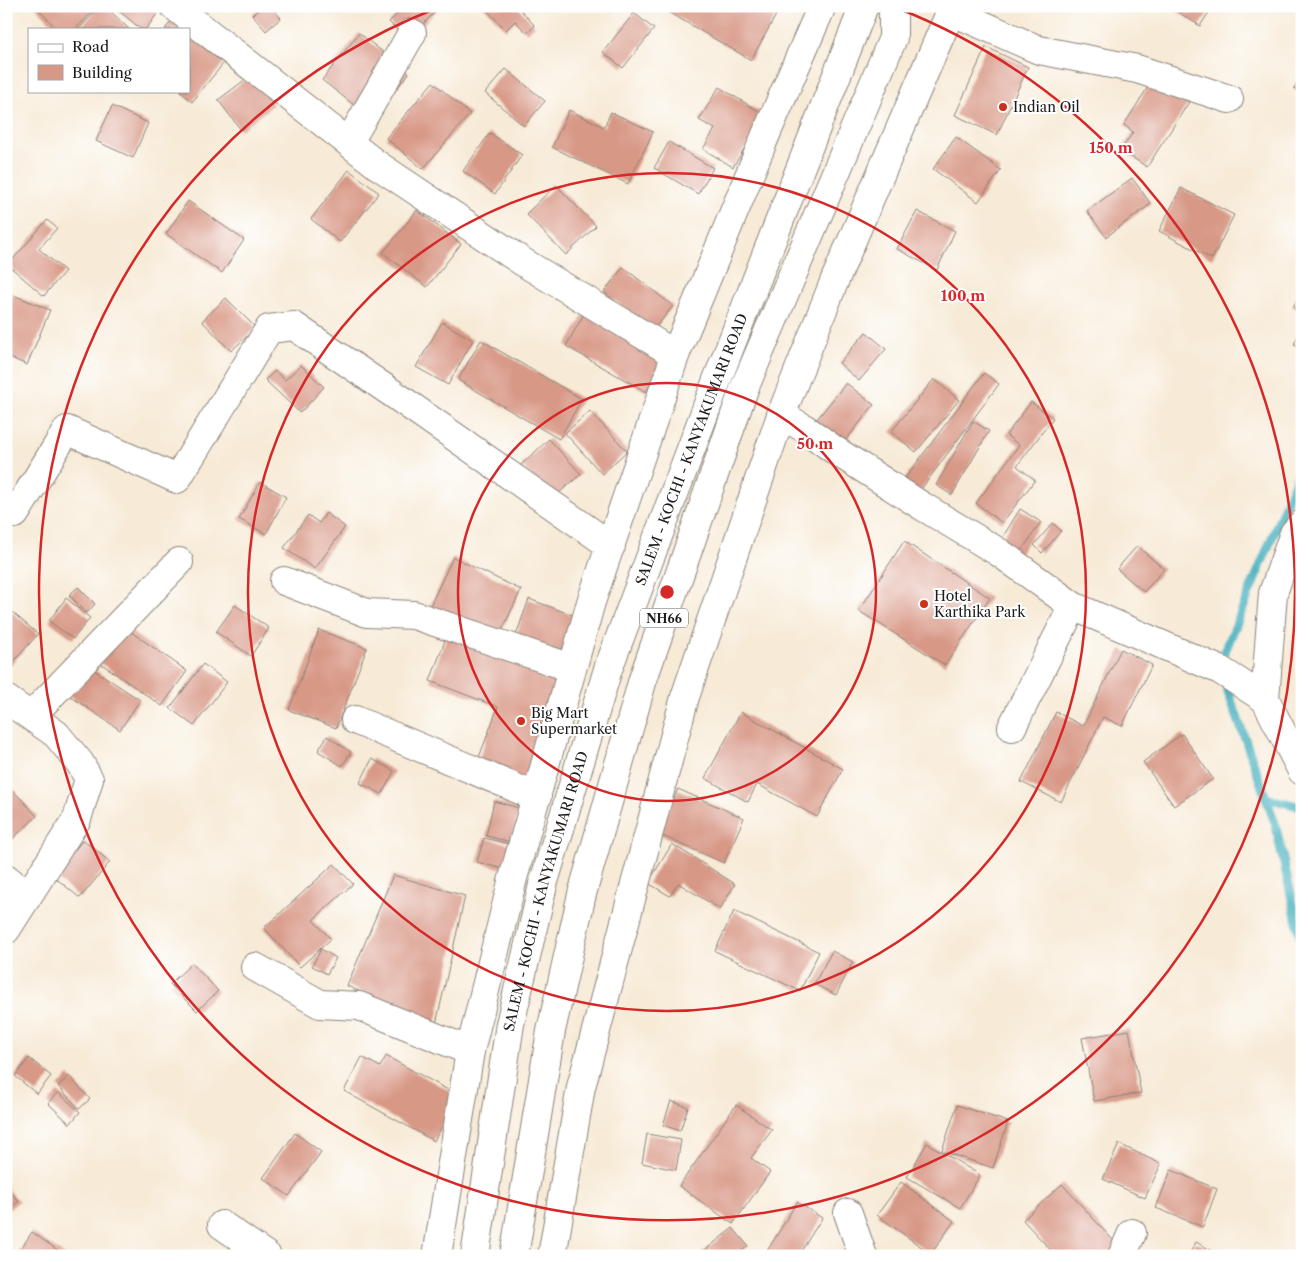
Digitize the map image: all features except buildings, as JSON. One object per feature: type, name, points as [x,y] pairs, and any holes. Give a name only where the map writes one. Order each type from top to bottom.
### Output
[{"type":"main road","points":[[174,6],[376,164],[523,262],[668,350],[676,353]]},
{"type":"main road","points":[[437,1256],[470,1051],[512,882],[591,602],[676,353],[767,132],[822,6]]},
{"type":"main road","name":"SALEM - KOCHI - KANYAKUMARI ROAD","points":[[475,1256],[510,1024],[543,885],[608,669],[717,380],[864,6]]},
{"type":"main road","name":"SALEM - KOCHI - KANYAKUMARI ROAD","points":[[514,1256],[551,1031],[582,894],[643,679],[744,389],[893,38],[893,6]]},
{"type":"main road","points":[[552,1256],[581,1087],[685,697],[781,415],[834,282],[952,9],[1039,50],[1137,69],[1229,99]]},
{"type":"main road","points":[[349,142],[412,33]]},
{"type":"main road","points":[[16,514],[67,430],[177,479],[269,329],[294,326],[611,546]]},
{"type":"main road","points":[[781,415],[804,428],[836,452],[1000,553],[1073,606],[1220,670],[1265,698],[1302,771]]},
{"type":"main road","points":[[1265,698],[1273,593],[1294,533],[1302,524]]},
{"type":"main road","points":[[30,716],[179,562]]},
{"type":"main road","points":[[284,581],[367,613],[414,615],[572,668]]},
{"type":"main road","points":[[1012,726],[1073,606]]},
{"type":"main road","points":[[6,699],[56,734],[80,763],[89,779],[77,819],[6,930]]},
{"type":"main road","points":[[355,720],[536,797]]},
{"type":"main road","points":[[6,878],[28,896]]},
{"type":"main road","points":[[255,967],[320,1004],[359,1006],[470,1051]]},
{"type":"main road","points":[[848,1213],[863,1256]]},
{"type":"main road","points":[[222,1224],[267,1256]]},
{"type":"waterway","points":[[1219,666],[1302,465]]},
{"type":"waterway","points":[[1224,680],[1275,823],[1302,944]]},
{"type":"waterway","points":[[1266,798],[1302,807]]},
{"type":"place","name":"Indian Oil","points":[[1003,107]]},
{"type":"place","name":"Hotel Karthika Park","points":[[924,604]]},
{"type":"place","name":"Big Mart Supermarket","points":[[521,721]]}]
